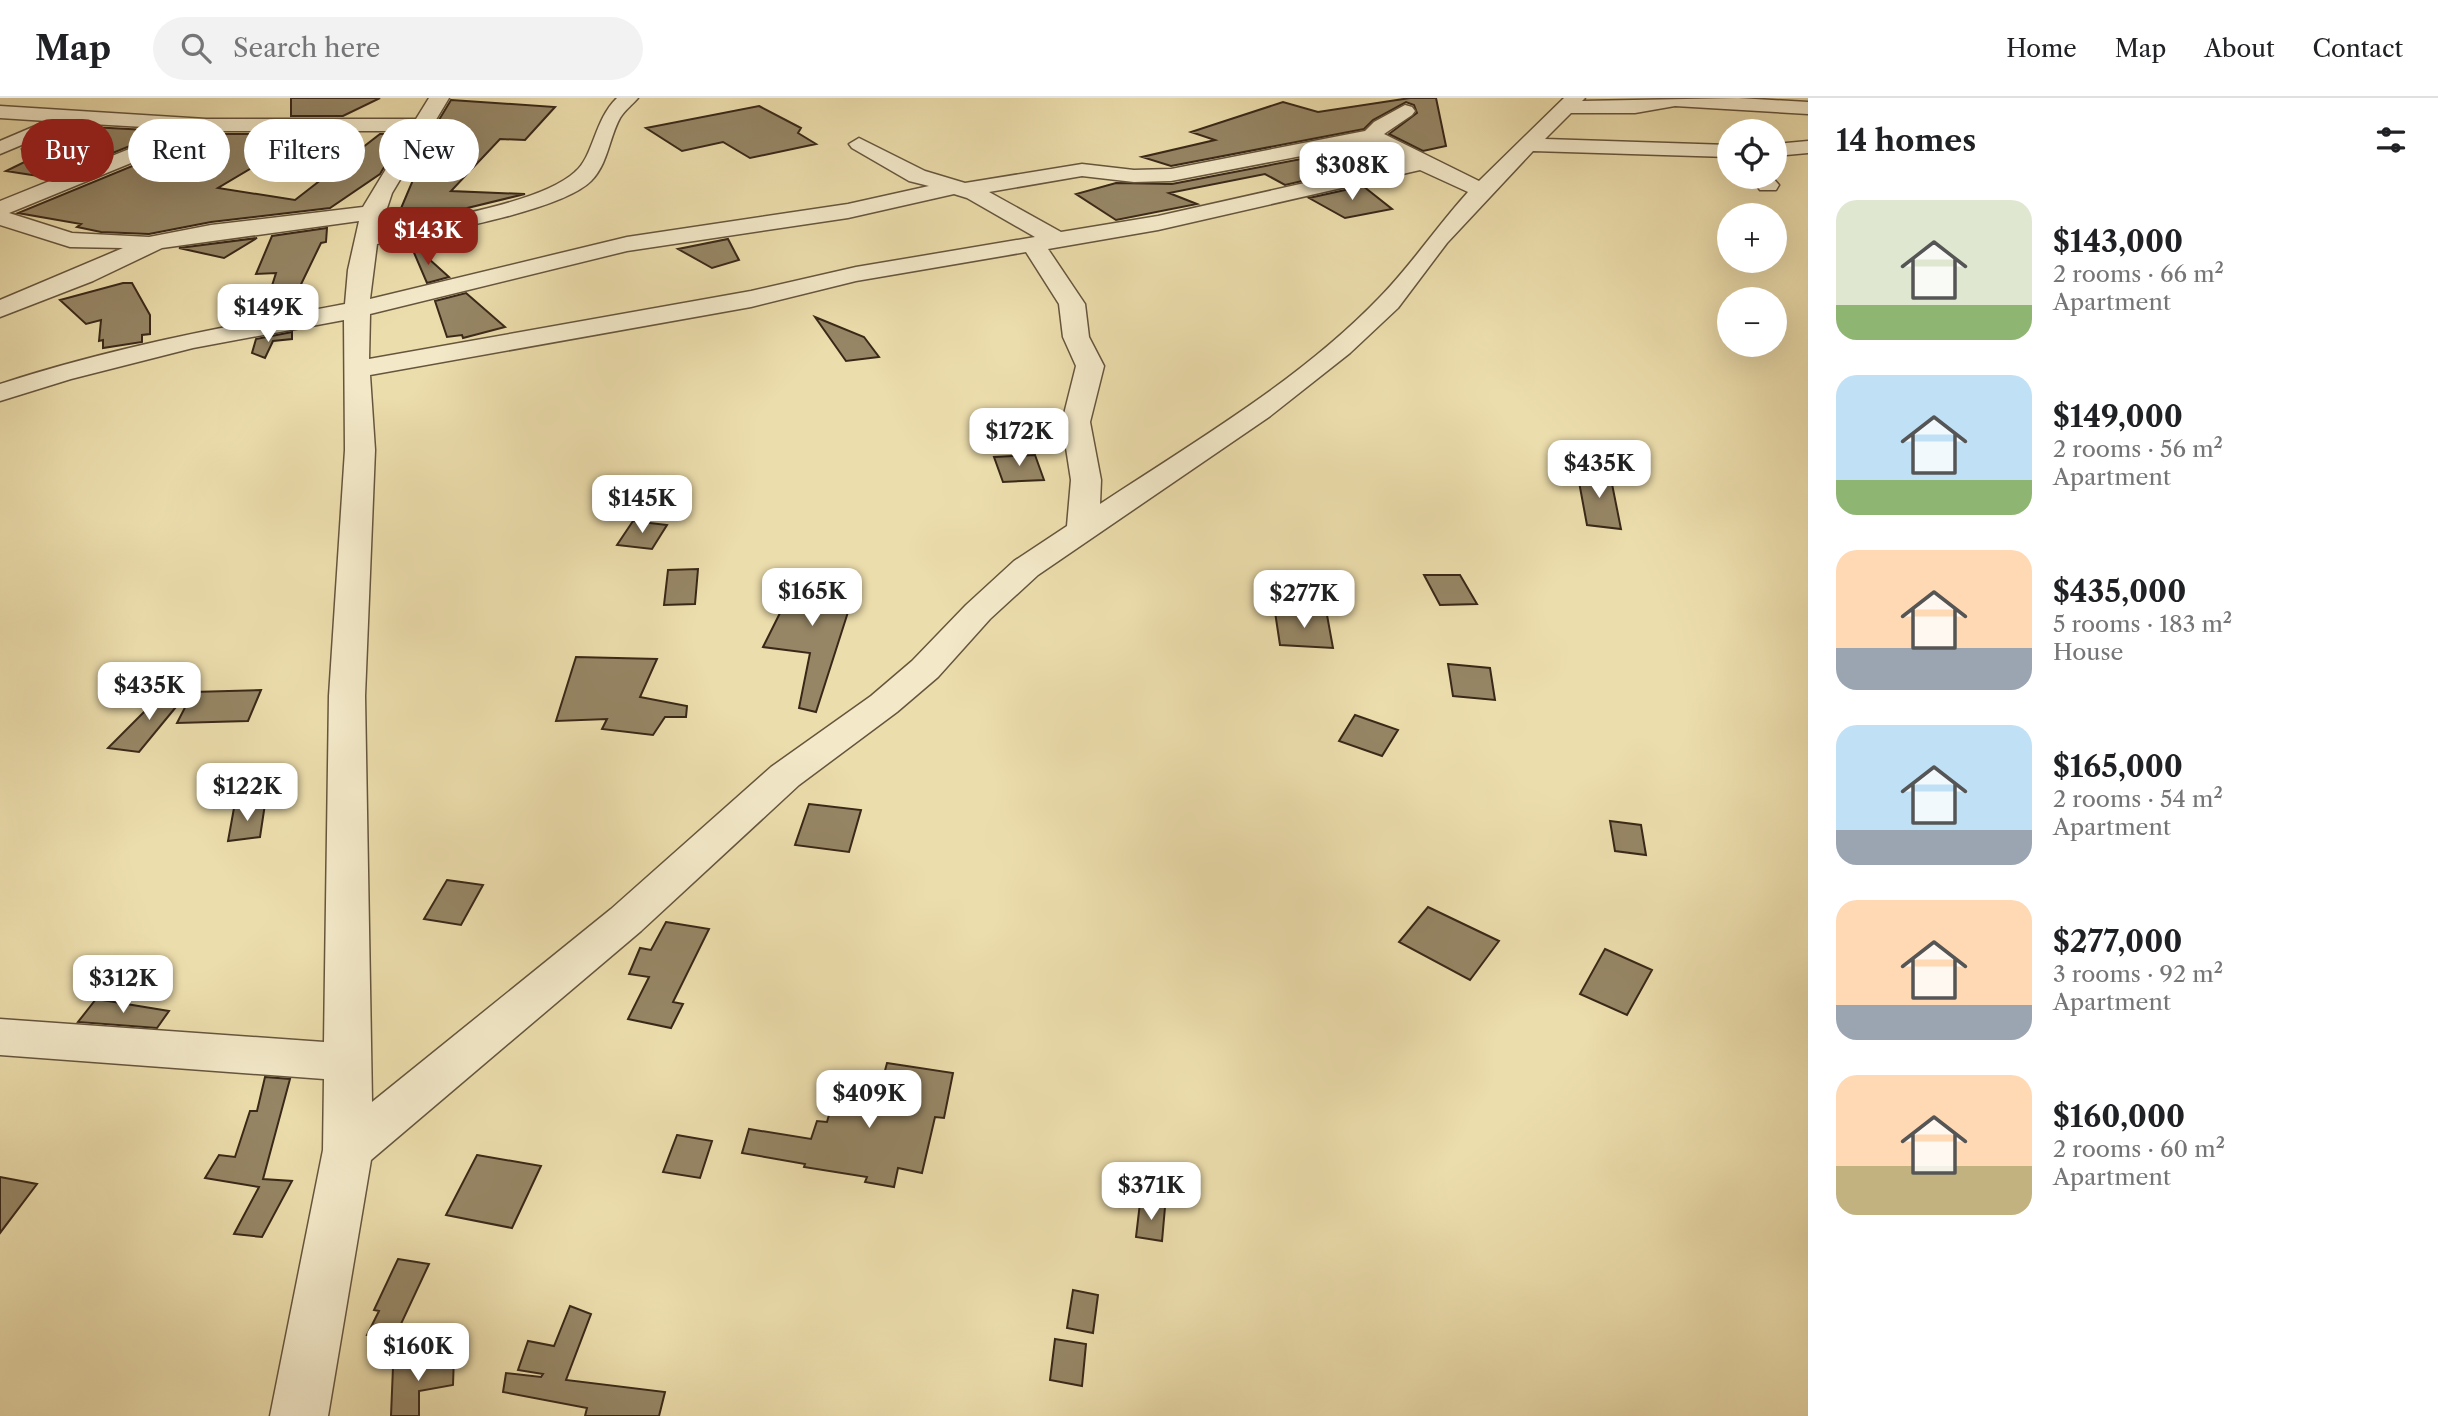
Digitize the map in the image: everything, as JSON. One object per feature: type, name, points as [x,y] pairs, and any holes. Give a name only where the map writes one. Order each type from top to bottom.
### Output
[{"type":"street","points":[[7,112],[44,98]]},
{"type":"street","points":[[0,218],[70,240],[98,243],[156,242],[211,232],[369,226],[479,215],[573,185],[590,167],[610,117],[628,98]]},
{"type":"street","points":[[348,1150],[626,920],[785,776],[884,704],[925,669],[978,612],[1026,568],[1259,411],[1341,347],[1389,303],[1439,238],[1569,102],[1635,107],[1675,100],[1808,108]]},
{"type":"street","points":[[1717,139],[1691,126],[1693,118],[1734,104]]},
{"type":"street","points":[[299,1416],[348,1150],[347,696],[358,516],[356,310],[369,226],[392,171],[430,111]]},
{"type":"street","points":[[230,124],[430,111]]},
{"type":"street","points":[[7,112],[128,120]]},
{"type":"street","points":[[0,148],[75,116]]},
{"type":"street","points":[[1372,136],[1374,131],[1413,133],[1482,190]]},
{"type":"street","points":[[5,385],[192,340],[356,310],[627,244],[848,211],[961,188],[1082,170],[1133,176],[1171,175],[1372,136],[1413,133]]},
{"type":"street","points":[[357,369],[751,299],[856,274],[1158,223],[1413,133]]},
{"type":"street","points":[[859,144],[917,176],[961,188],[1044,241],[1072,304],[1076,337],[1090,366],[1076,422],[1086,481],[1083,529]]},
{"type":"street","points":[[1530,145],[1717,150]]},
{"type":"street","points":[[1787,149],[1808,148]]},
{"type":"street","points":[[0,209],[128,159]]},
{"type":"street","points":[[0,309],[84,276],[156,242]]},
{"type":"street","points":[[0,1037],[349,1062]]},
{"type":"building","points":[[291,98],[380,98],[343,116],[291,116]]},
{"type":"building","points":[[1410,98],[1436,98],[1446,146],[1423,151],[1389,134],[1417,113],[1414,105],[1406,102],[1373,120],[1364,129],[1171,166],[1142,157],[1215,140],[1191,132],[1283,102],[1318,112]]},
{"type":"building","points":[[451,100],[555,107],[525,140],[500,139],[479,161],[479,119],[440,119]]},
{"type":"building","points":[[759,106],[801,128],[798,133],[816,144],[750,158],[723,142],[682,151],[646,128]]},
{"type":"building","points":[[114,128],[128,129],[128,147],[114,152]]},
{"type":"building","points":[[230,134],[244,134],[244,173],[230,181]]},
{"type":"building","points":[[379,135],[379,175],[330,208],[211,222],[149,234],[101,232],[77,227],[81,224],[18,213],[93,182],[114,182],[114,174],[128,168],[128,182],[228,182],[218,188],[295,200],[318,182],[365,182],[365,146]]},
{"type":"building","points":[[1369,146],[1390,157],[1341,167],[1346,171],[1285,185],[1265,174],[1169,193],[1197,204],[1116,220],[1076,194],[1116,183],[1172,184]]},
{"type":"building","points":[[21,164],[21,173],[6,171]]},
{"type":"building","points":[[412,182],[459,182],[451,191],[525,194],[414,221],[412,213],[399,213]]},
{"type":"building","points":[[1363,186],[1392,209],[1345,218],[1309,198]]},
{"type":"building","points":[[327,228],[326,242],[321,243],[291,305],[291,311],[262,317],[276,273],[256,274],[272,236]]},
{"type":"building","points":[[257,238],[224,258],[179,248]]},
{"type":"building","points":[[728,239],[739,260],[712,268],[678,249]]},
{"type":"building","points":[[409,241],[449,277],[427,283]]},
{"type":"building","points":[[132,283],[150,315],[150,334],[142,335],[142,342],[103,348],[103,340],[99,341],[101,320],[86,324],[60,300]]},
{"type":"building","points":[[466,293],[505,327],[463,338],[462,335],[447,337],[435,301]]},
{"type":"building","points":[[815,317],[864,337],[879,357],[846,361]]},
{"type":"building","points":[[292,332],[292,339],[273,341],[265,358],[252,353],[256,339]]},
{"type":"building","points":[[1035,455],[1044,480],[1003,482],[994,457]]},
{"type":"building","points":[[1577,471],[1610,474],[1621,529],[1587,525]]},
{"type":"building","points":[[633,521],[667,525],[652,549],[617,545]]},
{"type":"building","points":[[698,569],[695,604],[664,605],[668,570]]},
{"type":"building","points":[[1424,575],[1460,575],[1477,604],[1440,605]]},
{"type":"building","points":[[784,577],[857,584],[816,712],[799,708],[810,653],[763,647],[785,603],[776,602]]},
{"type":"building","points":[[1275,612],[1327,615],[1333,648],[1280,645]]},
{"type":"building","points":[[576,657],[657,659],[640,697],[687,706],[686,717],[665,717],[653,735],[602,729],[607,719],[556,721]]},
{"type":"building","points":[[1448,664],[1490,668],[1495,700],[1453,696]]},
{"type":"building","points":[[172,684],[185,696],[139,752],[108,748]]},
{"type":"building","points":[[261,690],[248,721],[177,723],[193,692]]},
{"type":"building","points":[[1355,715],[1398,730],[1382,756],[1339,741]]},
{"type":"building","points":[[265,804],[260,837],[228,841],[234,808]]},
{"type":"building","points":[[809,804],[861,810],[849,852],[795,845]]},
{"type":"building","points":[[1610,821],[1641,825],[1646,855],[1615,851]]},
{"type":"building","points":[[447,880],[483,885],[461,925],[424,919]]},
{"type":"building","points":[[1428,907],[1499,941],[1470,980],[1399,942]]},
{"type":"building","points":[[666,922],[709,929],[673,1002],[683,1004],[671,1028],[628,1019],[649,977],[629,974],[640,948],[651,950]]},
{"type":"building","points":[[1605,949],[1652,970],[1627,1015],[1580,994]]},
{"type":"building","points":[[96,999],[169,1011],[157,1028],[78,1022]]},
{"type":"building","points":[[887,1063],[953,1073],[944,1118],[935,1117],[922,1173],[898,1168],[894,1187],[865,1182],[867,1177],[742,1153],[749,1129],[811,1139],[817,1121],[827,1122],[832,1104],[837,1105],[839,1098],[876,1104]]},
{"type":"building","points":[[265,1077],[290,1079],[263,1179],[292,1181],[262,1237],[234,1234],[259,1187],[205,1178],[219,1155],[235,1157],[250,1111],[257,1111]]},
{"type":"building","points":[[677,1135],[712,1141],[700,1178],[663,1172]]},
{"type":"building","points":[[477,1155],[541,1166],[512,1228],[446,1215]]},
{"type":"building","points":[[0,1177],[37,1184],[0,1233]]},
{"type":"building","points":[[1140,1203],[1165,1207],[1162,1241],[1136,1237]]},
{"type":"building","points":[[398,1259],[429,1264],[394,1339],[367,1335],[379,1311],[374,1310]]},
{"type":"building","points":[[1073,1290],[1098,1295],[1093,1333],[1067,1328]]},
{"type":"building","points":[[570,1306],[591,1314],[566,1380],[665,1392],[659,1416],[585,1416],[587,1408],[503,1392],[506,1373],[541,1377],[543,1374],[518,1370],[528,1341],[554,1346]]},
{"type":"building","points":[[1055,1339],[1086,1344],[1082,1386],[1050,1380]]},
{"type":"building","points":[[454,1356],[453,1385],[419,1391],[419,1416],[391,1416],[393,1367]]}]
